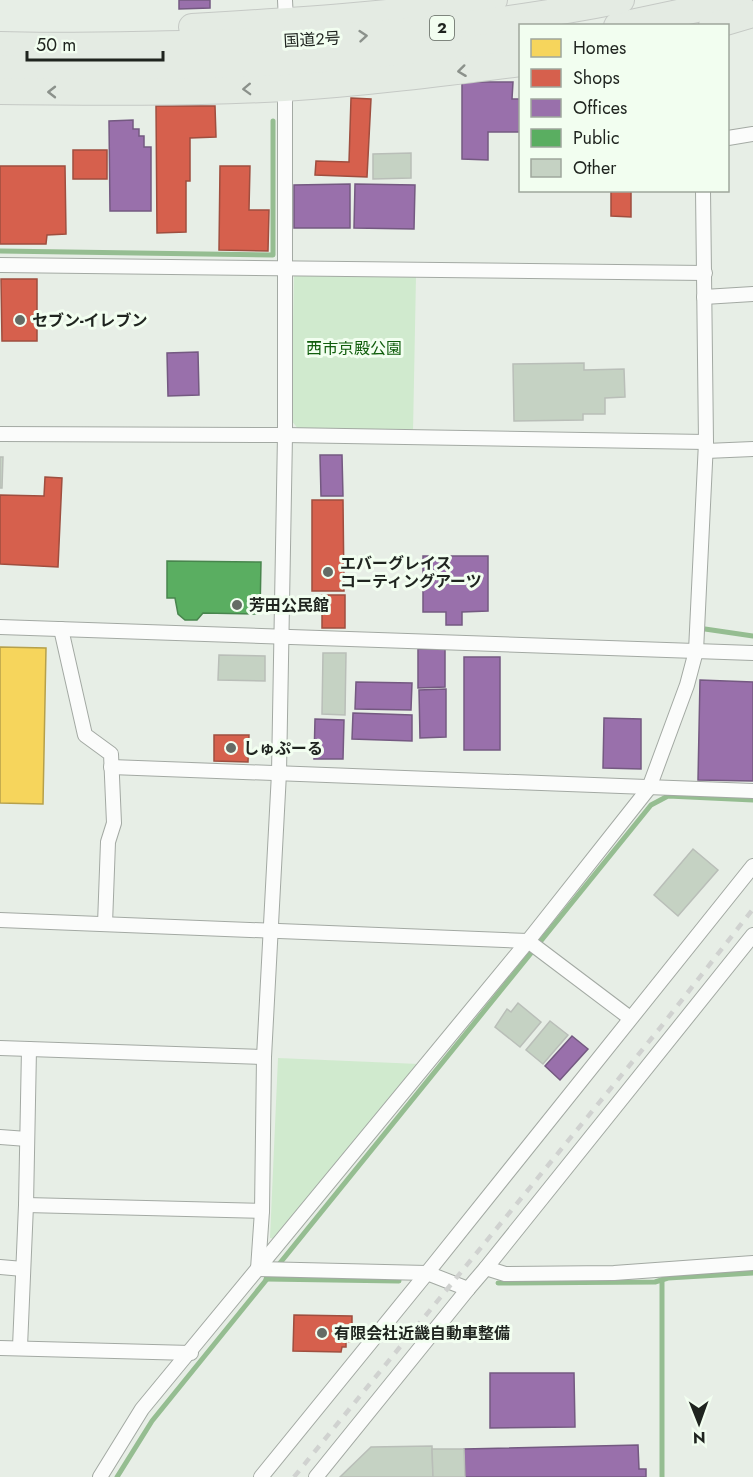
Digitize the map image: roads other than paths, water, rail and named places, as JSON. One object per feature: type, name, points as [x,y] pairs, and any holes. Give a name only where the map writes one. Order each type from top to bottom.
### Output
[{"type":"highway","points":[[0,29],[172,28],[286,11],[444,8],[494,0]]},
{"type":"highway","name":"国道2号","points":[[0,68],[58,69],[263,54],[353,36],[514,19],[621,0]]},
{"type":"highway","points":[[626,24],[739,0]]},
{"type":"highway","points":[[719,24],[753,14]]},
{"type":"highway","name":"国道2号","points":[[0,45],[263,54],[444,53],[519,43]]},
{"type":"highway","points":[[0,92],[159,92],[285,88],[444,73],[519,63]]},
{"type":"street","points":[[729,26],[753,22]]},
{"type":"street","points":[[270,1269],[262,1211],[264,1057],[279,773],[285,435],[285,88]]},
{"type":"street","points":[[729,138],[753,134]]},
{"type":"street","points":[[100,1477],[142,1409],[270,1269],[534,946],[649,788],[687,685],[696,651],[706,447],[703,192]]},
{"type":"street","points":[[0,265],[705,273]]},
{"type":"street","points":[[704,297],[753,294]]},
{"type":"street","points":[[0,434],[285,435],[753,449]]},
{"type":"street","points":[[0,627],[753,653]]},
{"type":"street","points":[[61,629],[85,735],[111,754],[114,823],[108,842],[105,924]]},
{"type":"street","points":[[111,767],[753,791]]},
{"type":"street","points":[[261,1477],[753,866]]},
{"type":"street","points":[[0,920],[271,930],[534,946],[630,1018]]},
{"type":"street","points":[[316,1477],[753,935]]},
{"type":"street","points":[[0,1047],[264,1057]]},
{"type":"street","points":[[20,1347],[29,1049]]},
{"type":"street","points":[[0,1137],[27,1139]]},
{"type":"street","points":[[26,1205],[262,1211]]},
{"type":"street","points":[[486,1268],[505,1274],[614,1273],[753,1263]]},
{"type":"street","points":[[0,1267],[23,1269]]},
{"type":"street","points":[[270,1269],[427,1273],[468,1289]]},
{"type":"street","points":[[0,1348],[191,1353]]},
{"type":"waterway","points":[[0,251],[273,255],[273,121]]},
{"type":"waterway","points":[[705,629],[753,636]]},
{"type":"waterway","points":[[117,1477],[152,1421],[651,805],[668,796],[753,800]]},
{"type":"waterway","points":[[498,1283],[655,1282],[668,1278],[753,1273]]},
{"type":"waterway","points":[[266,1279],[399,1281]]},
{"type":"waterway","points":[[662,1280],[662,1477]]},
{"type":"railway","points":[[294,1477],[660,1028],[753,909]]},
{"type":"place","name":"セブン-イレブン","points":[[20,320]]},
{"type":"place","name":"エバーグレイス コーティングアーツ","points":[[328,572]]},
{"type":"place","name":"芳田公民館","points":[[237,605]]},
{"type":"place","name":"しゅぷーる","points":[[231,748]]},
{"type":"place","name":"有限会社近畿自動車整備","points":[[322,1333]]},
{"type":"park label","name":"西市京殿公園","points":[[354,348]]}]
